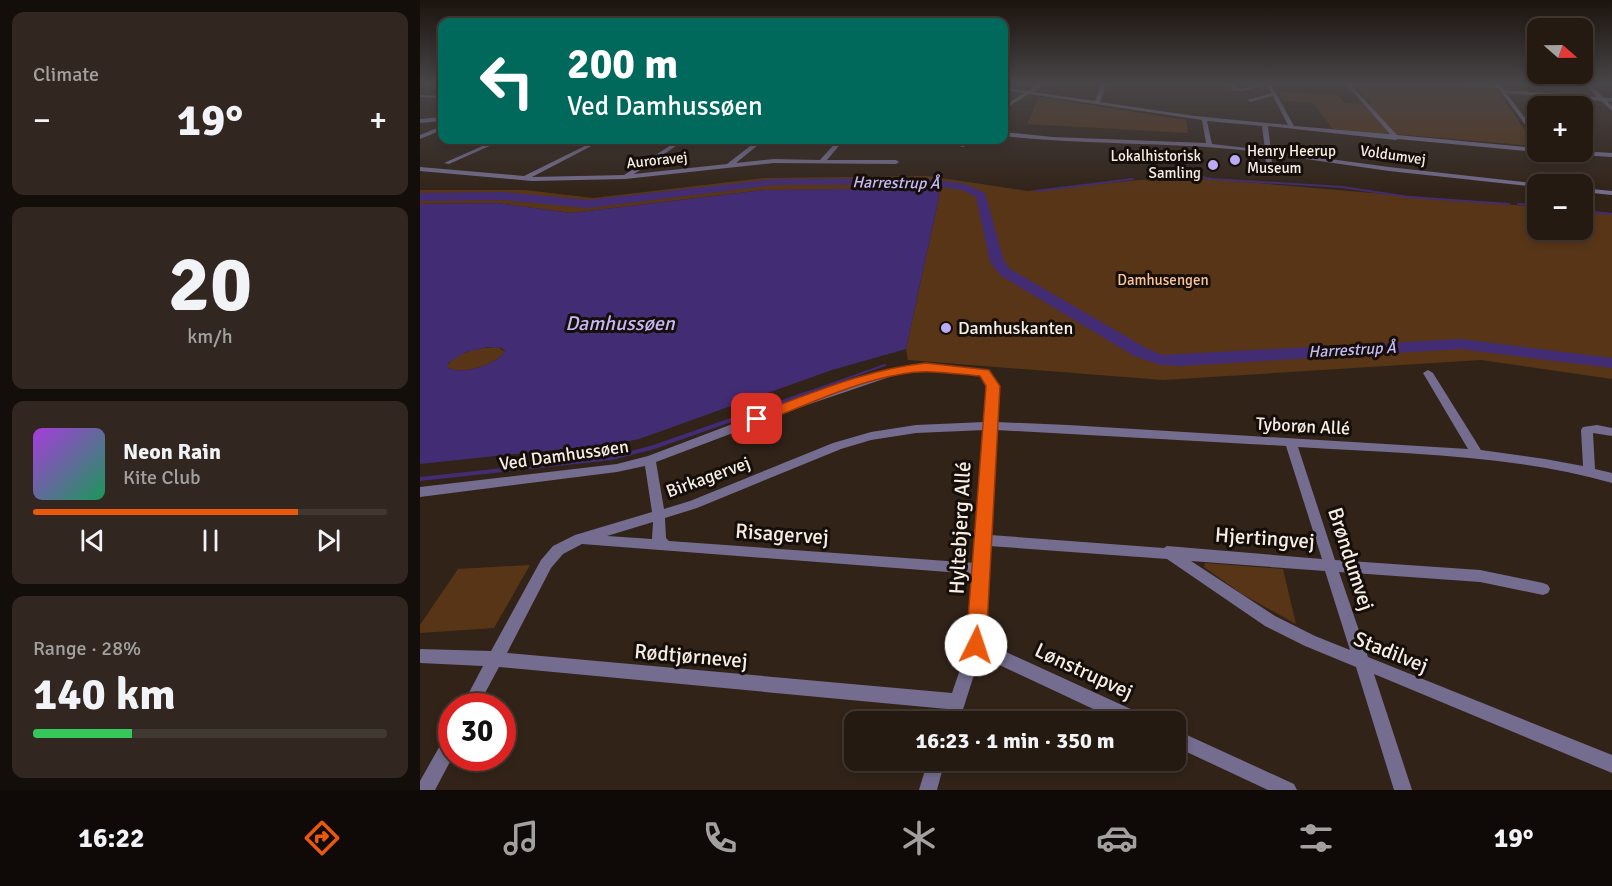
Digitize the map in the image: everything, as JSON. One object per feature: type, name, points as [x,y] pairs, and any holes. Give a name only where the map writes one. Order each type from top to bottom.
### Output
[{"type":"street","points":[[1205,121],[1209,145]]},
{"type":"street","points":[[1233,121],[1527,149]]},
{"type":"street","points":[[1289,121],[1292,127]]},
{"type":"street","points":[[1381,121],[1396,138]]},
{"type":"street","points":[[1265,124],[1269,163]]},
{"type":"street","points":[[420,137],[438,130]]},
{"type":"street","name":"Voldumvej","points":[[1008,134],[1053,139],[1209,145],[1389,169],[1527,184]]},
{"type":"street","points":[[447,163],[491,144]]},
{"type":"street","points":[[524,179],[592,144]]},
{"type":"street","points":[[625,177],[676,144]]},
{"type":"street","points":[[729,166],[756,144]]},
{"type":"street","points":[[822,161],[837,144]]},
{"type":"street","points":[[1593,154],[1612,155]]},
{"type":"street","name":"Auroravej","points":[[420,169],[524,179],[625,177],[774,161],[896,162]]},
{"type":"street","points":[[1593,191],[1612,193]]},
{"type":"street","name":"Ved Damhussøen","points":[[422,494],[617,468],[650,460],[810,399],[900,370],[926,368],[984,372]]},
{"type":"street","name":"Hyltebjerg Allé","points":[[955,711],[976,645],[993,386],[984,372]]},
{"type":"street","points":[[1428,373],[1477,454]]},
{"type":"street","name":"Birkagervej","points":[[477,693],[546,564],[558,550],[580,539],[693,505],[806,457],[871,436],[937,426],[989,426]]},
{"type":"street","name":"Tyborøn Allé","points":[[989,426],[1477,454],[1589,471],[1612,478]]},
{"type":"street","points":[[1589,471],[1587,430],[1612,432]]},
{"type":"street","name":"Brøndumvej","points":[[1291,443],[1403,790]]},
{"type":"street","points":[[650,460],[659,514],[659,540],[666,546]]},
{"type":"street","name":"Risagervej","points":[[580,539],[981,569]]},
{"type":"street","name":"Hjertingvej","points":[[982,540],[1480,576],[1543,589]]},
{"type":"street","name":"Stadilvej","points":[[1167,552],[1270,621],[1362,663],[1612,764]]},
{"type":"street","name":"Lønstrupvej","points":[[976,645],[1117,711]]},
{"type":"street","name":"Rødtjørnevej","points":[[420,656],[495,659],[958,702]]},
{"type":"street","points":[[1186,743],[1288,790]]},
{"type":"street","points":[[425,790],[438,766]]},
{"type":"street","points":[[928,790],[934,771]]},
{"type":"green space","points":[[1028,121],[1186,121],[1188,133],[1027,124]]},
{"type":"green space","points":[[1327,121],[1519,121],[1527,133],[1527,145],[1333,129]]},
{"type":"green space","name":"Damhusengen","points":[[928,176],[1028,191],[1139,180],[1198,178],[1527,206],[1527,240],[1593,240],[1593,211],[1612,213],[1612,379],[1481,360],[1163,380],[908,360],[906,349],[939,197],[938,191],[934,189],[765,190],[571,213],[497,203],[420,204],[420,190],[525,190],[593,198],[764,178]]},
{"type":"green space","points":[[498,347],[505,352],[487,365],[462,370],[448,368],[448,364],[453,359],[465,353]]},
{"type":"green space","points":[[1205,563],[1283,569],[1296,624],[1242,594],[1204,567]]},
{"type":"green space","points":[[530,565],[494,628],[420,633],[420,625],[458,569]]},
{"type":"water","name":"Damhussøen","points":[[928,188],[938,191],[939,197],[906,349],[832,370],[639,439],[620,443],[420,464],[420,204],[497,203],[571,213],[765,190]],"holes":[[[488,347],[502,348],[505,352],[487,365],[462,370],[448,368],[448,363],[466,352]]]},
{"type":"waterway","name":"Harrestrup Å","points":[[1191,175],[1212,179],[1342,187],[1409,197],[1509,204]]},
{"type":"waterway","name":"Harrestrup Å","points":[[1036,191],[1133,179]]},
{"type":"waterway","name":"Harrestrup Å","points":[[420,197],[503,196],[588,204],[774,182],[923,181],[965,187],[981,195],[997,262],[1005,272],[1140,352],[1160,360],[1180,361],[1461,344],[1612,363]]},
{"type":"waterway","name":"Harrestrup Å","points":[[1518,204],[1527,205]]},
{"type":"waterway","name":"Harrestrup Å","points":[[1593,212],[1612,214]]},
{"type":"waterway","points":[[800,395],[885,365]]},
{"type":"waterway","points":[[420,479],[612,458],[654,447],[805,394]]},
{"type":"place","name":"Henry Heerup Museum","points":[[1235,160]]},
{"type":"place","name":"Lokalhistorisk Samling","points":[[1213,165]]},
{"type":"place","name":"Damhuskanten","points":[[946,328]]},
{"type":"route","points":[[757,419],[851,384],[900,370],[926,368],[984,372],[993,386],[976,645]]}]
